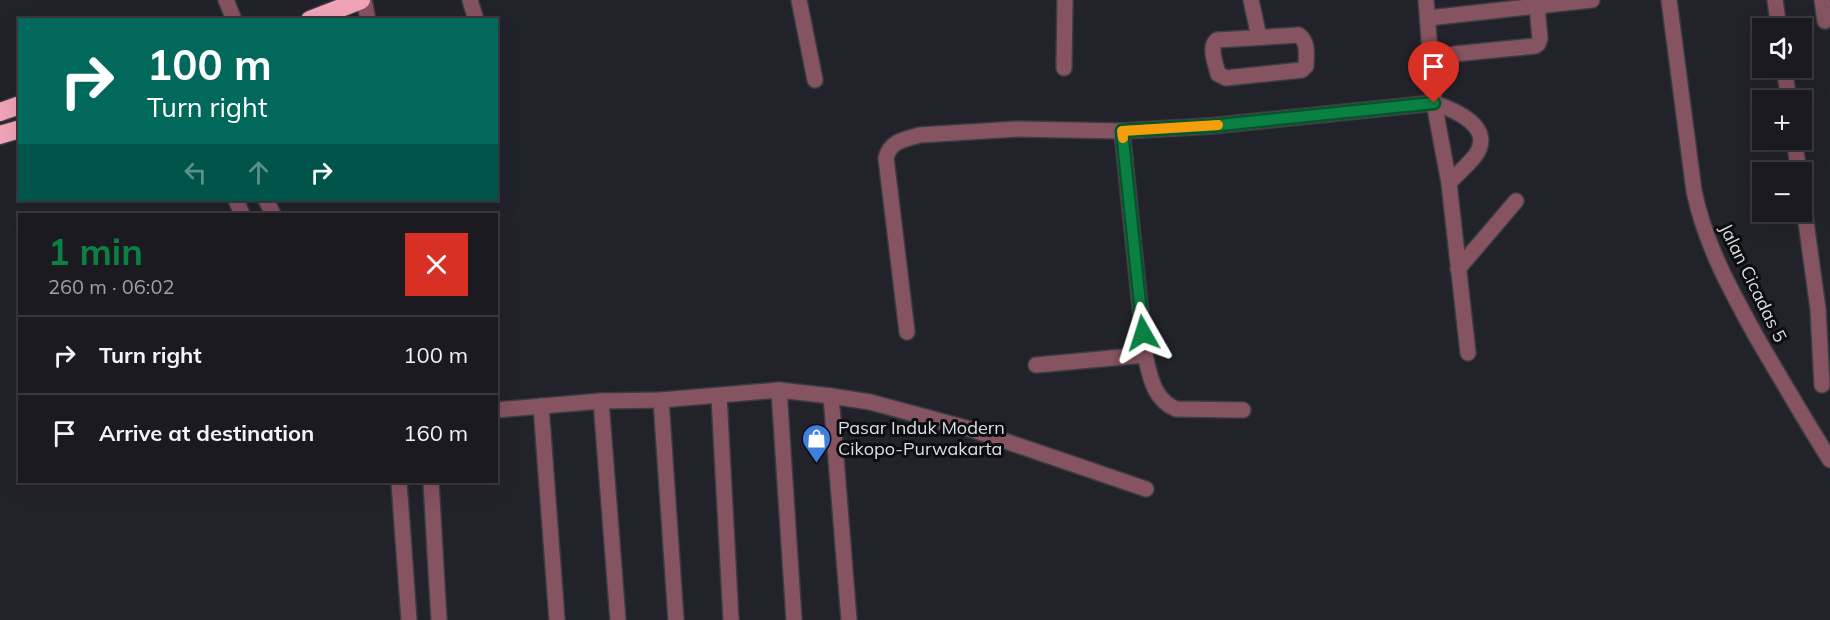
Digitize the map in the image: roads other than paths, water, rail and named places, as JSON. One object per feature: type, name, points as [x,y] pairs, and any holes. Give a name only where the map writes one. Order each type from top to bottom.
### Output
[{"type":"highway","points":[[315,18],[363,0]]},
{"type":"highway","points":[[0,112],[18,106]]},
{"type":"highway","points":[[0,135],[18,130]]},
{"type":"street","points":[[226,0],[233,18]]},
{"type":"street","points":[[363,0],[368,18]]},
{"type":"street","points":[[470,0],[475,18]]},
{"type":"street","points":[[799,0],[815,80]]},
{"type":"street","points":[[1064,68],[1065,0]]},
{"type":"street","points":[[1251,0],[1259,37]]},
{"type":"street","points":[[1426,0],[1434,103],[1449,183],[1468,353]]},
{"type":"street","points":[[1428,18],[1592,0]]},
{"type":"street","name":"Jalan Cicadas 5","points":[[1669,0],[1694,191],[1707,238],[1739,306],[1830,460]]},
{"type":"street","points":[[1775,0],[1778,18]]},
{"type":"street","points":[[1822,0],[1825,21]]},
{"type":"street","points":[[1454,54],[1535,46],[1540,39],[1538,6]]},
{"type":"street","points":[[1259,37],[1301,37],[1305,40],[1305,68],[1227,78],[1219,75],[1212,47],[1214,42],[1220,39],[1259,37]]},
{"type":"street","points":[[907,332],[886,158],[888,150],[893,145],[906,138],[920,135],[1017,129],[1122,131],[1210,126],[1434,103],[1461,114],[1477,128],[1480,137],[1481,143],[1475,155],[1449,183]]},
{"type":"street","points":[[1122,131],[1145,355],[1155,389],[1168,406],[1176,409],[1243,410]]},
{"type":"street","points":[[1458,269],[1516,201]]},
{"type":"street","points":[[1808,222],[1824,309],[1822,385]]},
{"type":"street","points":[[1036,365],[1145,355]]},
{"type":"street","points":[[779,390],[794,620]]},
{"type":"street","points":[[498,410],[779,390],[831,396],[870,402],[970,429],[1146,489]]},
{"type":"street","points":[[719,396],[731,620]]},
{"type":"street","points":[[831,396],[849,620]]},
{"type":"street","points":[[662,400],[676,620]]},
{"type":"street","points":[[601,401],[618,620]]},
{"type":"street","points":[[541,406],[557,620]]},
{"type":"street","points":[[399,483],[409,620]]},
{"type":"street","points":[[431,483],[439,620]]},
{"type":"place","name":"Pasar Induk Modern Cikopo-Purwakarta","points":[[817,464]]}]
